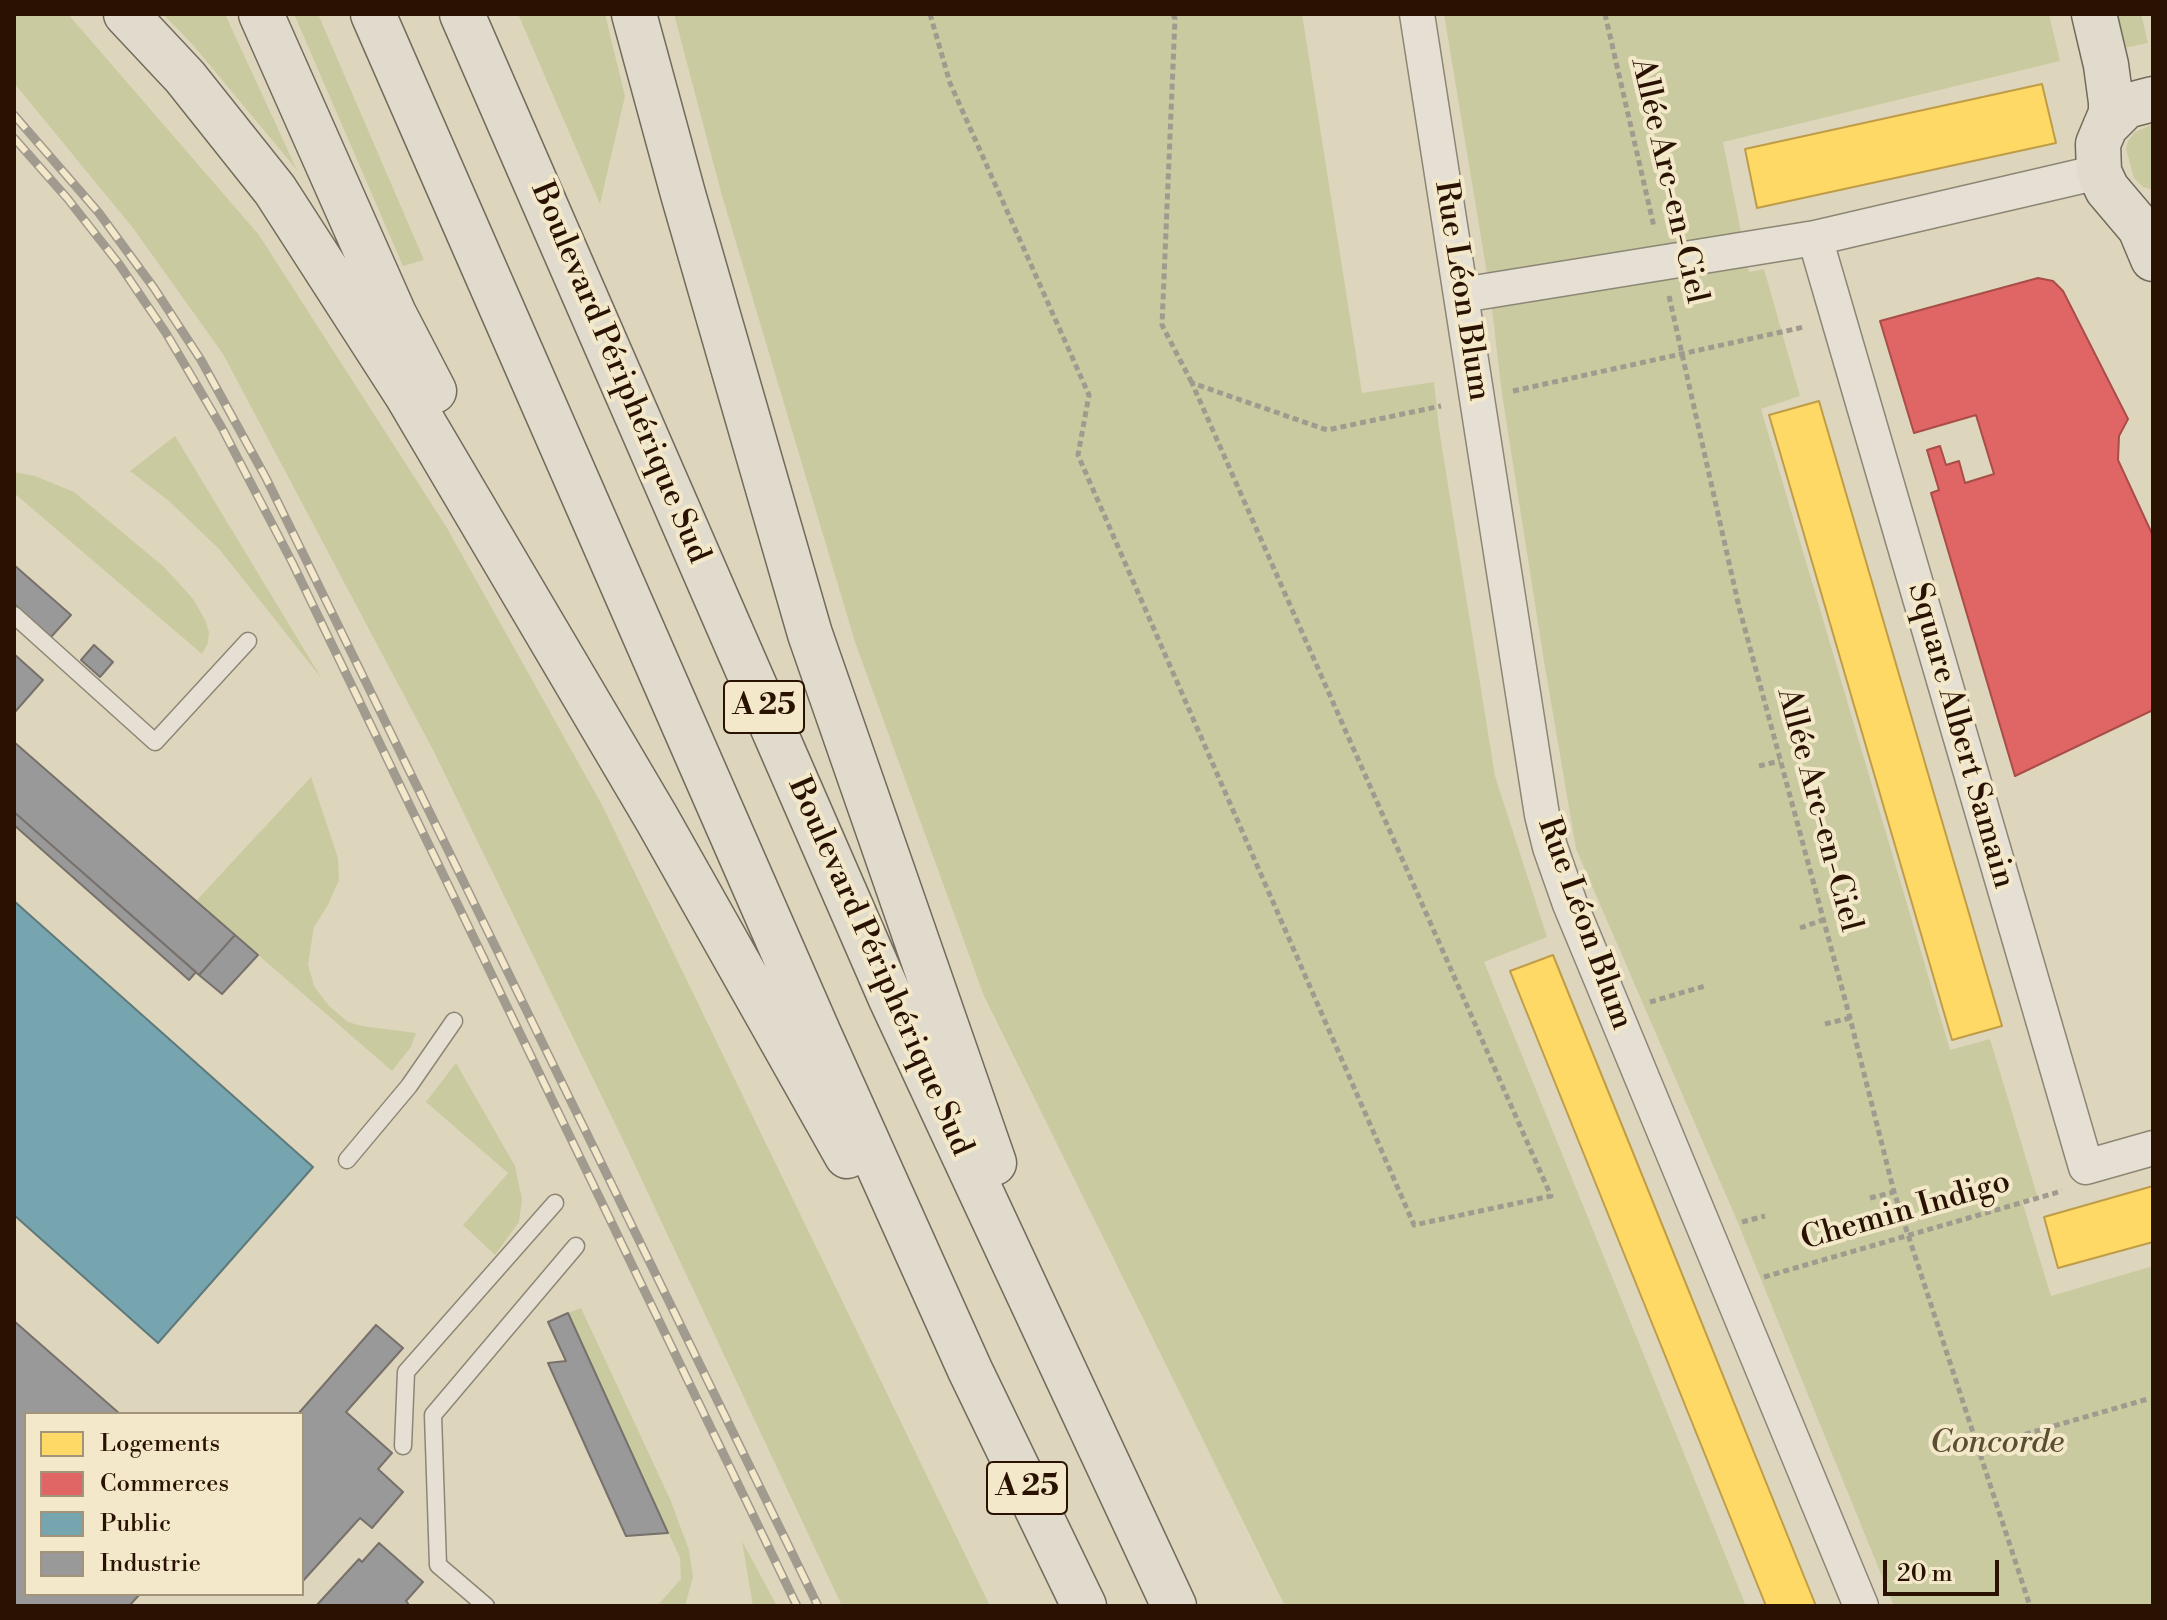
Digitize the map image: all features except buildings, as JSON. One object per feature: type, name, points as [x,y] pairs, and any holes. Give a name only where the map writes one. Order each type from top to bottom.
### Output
[{"type":"main road","points":[[126,14],[185,77],[275,190],[407,395],[657,819],[811,1096],[970,1370]]},
{"type":"main road","points":[[261,14],[394,314],[522,552],[657,819]]},
{"type":"main road","name":"A 25","points":[[373,14],[812,1020],[970,1370],[1084,1606]]},
{"type":"main road","name":"Boulevard Périphérique Sud","points":[[462,14],[891,999],[1174,1606]]},
{"type":"main road","points":[[634,14],[810,634],[1075,1395]]},
{"type":"main road","points":[[2094,14],[2111,88],[2111,113],[2097,153],[2124,197],[2153,259]]},
{"type":"main road","points":[[2105,127],[2126,106],[2153,99]]},
{"type":"street","name":"Rue Léon Blum","points":[[1417,14],[1542,815],[1550,847],[1570,904],[1861,1606]]},
{"type":"street","points":[[1462,295],[1815,238],[2124,197]]},
{"type":"street","name":"Square Albert Samain","points":[[1815,238],[2086,1167]]},
{"type":"street","points":[[2086,1167],[2153,1148]]},
{"type":"lane","points":[[14,615],[155,742],[248,641]]},
{"type":"lane","points":[[347,1160],[409,1086],[454,1021]]},
{"type":"lane","points":[[403,1446],[406,1372],[555,1203]]},
{"type":"lane","points":[[486,1606],[438,1565],[433,1415],[576,1246]]},
{"type":"path","points":[[930,14],[950,83],[1089,395],[1078,455],[1414,1225],[1551,1196],[1192,383],[1162,325],[1173,14]]},
{"type":"path","name":"Allée Arc-en-Ciel","points":[[1605,14],[1739,607],[1894,1192],[2030,1606]]},
{"type":"path","points":[[1192,383],[1327,430],[1838,319]]},
{"type":"path","points":[[1759,766],[1780,761]]},
{"type":"path","points":[[1800,928],[1823,920]]},
{"type":"path","points":[[1615,1012],[1705,986]]},
{"type":"path","points":[[1825,1024],[1850,1018]]},
{"type":"path","name":"Chemin Indigo","points":[[1728,1286],[2069,1188],[2086,1167]]},
{"type":"path","points":[[1870,1198],[1894,1192]]},
{"type":"path","points":[[1977,1448],[2148,1399]]},
{"type":"green space","points":[[14,14],[68,14],[259,235],[447,528],[601,803],[990,1606],[842,1606],[623,1140],[433,750],[223,354],[133,228],[14,83]]},
{"type":"green space","points":[[163,14],[225,14],[297,170],[193,45]]},
{"type":"green space","points":[[294,14],[318,14],[424,260],[403,266]]},
{"type":"green space","points":[[518,14],[605,14],[625,96],[600,204]]},
{"type":"green space","points":[[674,14],[1302,14],[1362,393],[1434,382],[1495,776],[1547,937],[1484,962],[1746,1606],[1285,1606],[984,996],[855,642],[721,192]]},
{"type":"green space","name":"Concorde","points":[[1444,14],[2049,14],[2060,61],[1723,142],[1749,272],[1764,269],[1800,396],[1761,409],[1950,1050],[1990,1039],[2037,1195],[2022,1201],[2051,1296],[2153,1266],[2153,1606],[1894,1606],[1738,1223],[1576,849]]},
{"type":"green space","points":[[2106,14],[2141,14],[2148,43],[2114,50]]},
{"type":"green space","points":[[2153,124],[2153,190],[2143,187],[2134,178],[2126,149],[2135,132]]},
{"type":"green space","points":[[175,436],[322,679],[220,550],[169,501],[130,471]]},
{"type":"green space","points":[[14,472],[35,476],[74,492],[164,567],[194,600],[205,620],[209,632],[202,654],[14,493]]},
{"type":"green space","points":[[311,777],[338,858],[339,880],[314,927],[308,964],[314,986],[329,1006],[348,1022],[416,1033],[411,1047],[392,1071],[196,901]]},
{"type":"green space","points":[[456,1063],[515,1166],[522,1199],[519,1222],[495,1255],[463,1225],[508,1173],[426,1102]]},
{"type":"green space","points":[[581,1308],[670,1499],[689,1550],[693,1577],[685,1606],[657,1606],[681,1579],[680,1558],[568,1313]]},
{"type":"green space","points":[[742,1541],[777,1606],[753,1606]]},
{"type":"railway","points":[[14,115],[99,213],[154,288],[201,360],[266,478],[818,1606]]},
{"type":"railway","points":[[14,138],[119,264],[166,333],[222,428],[292,562],[797,1606]]}]
